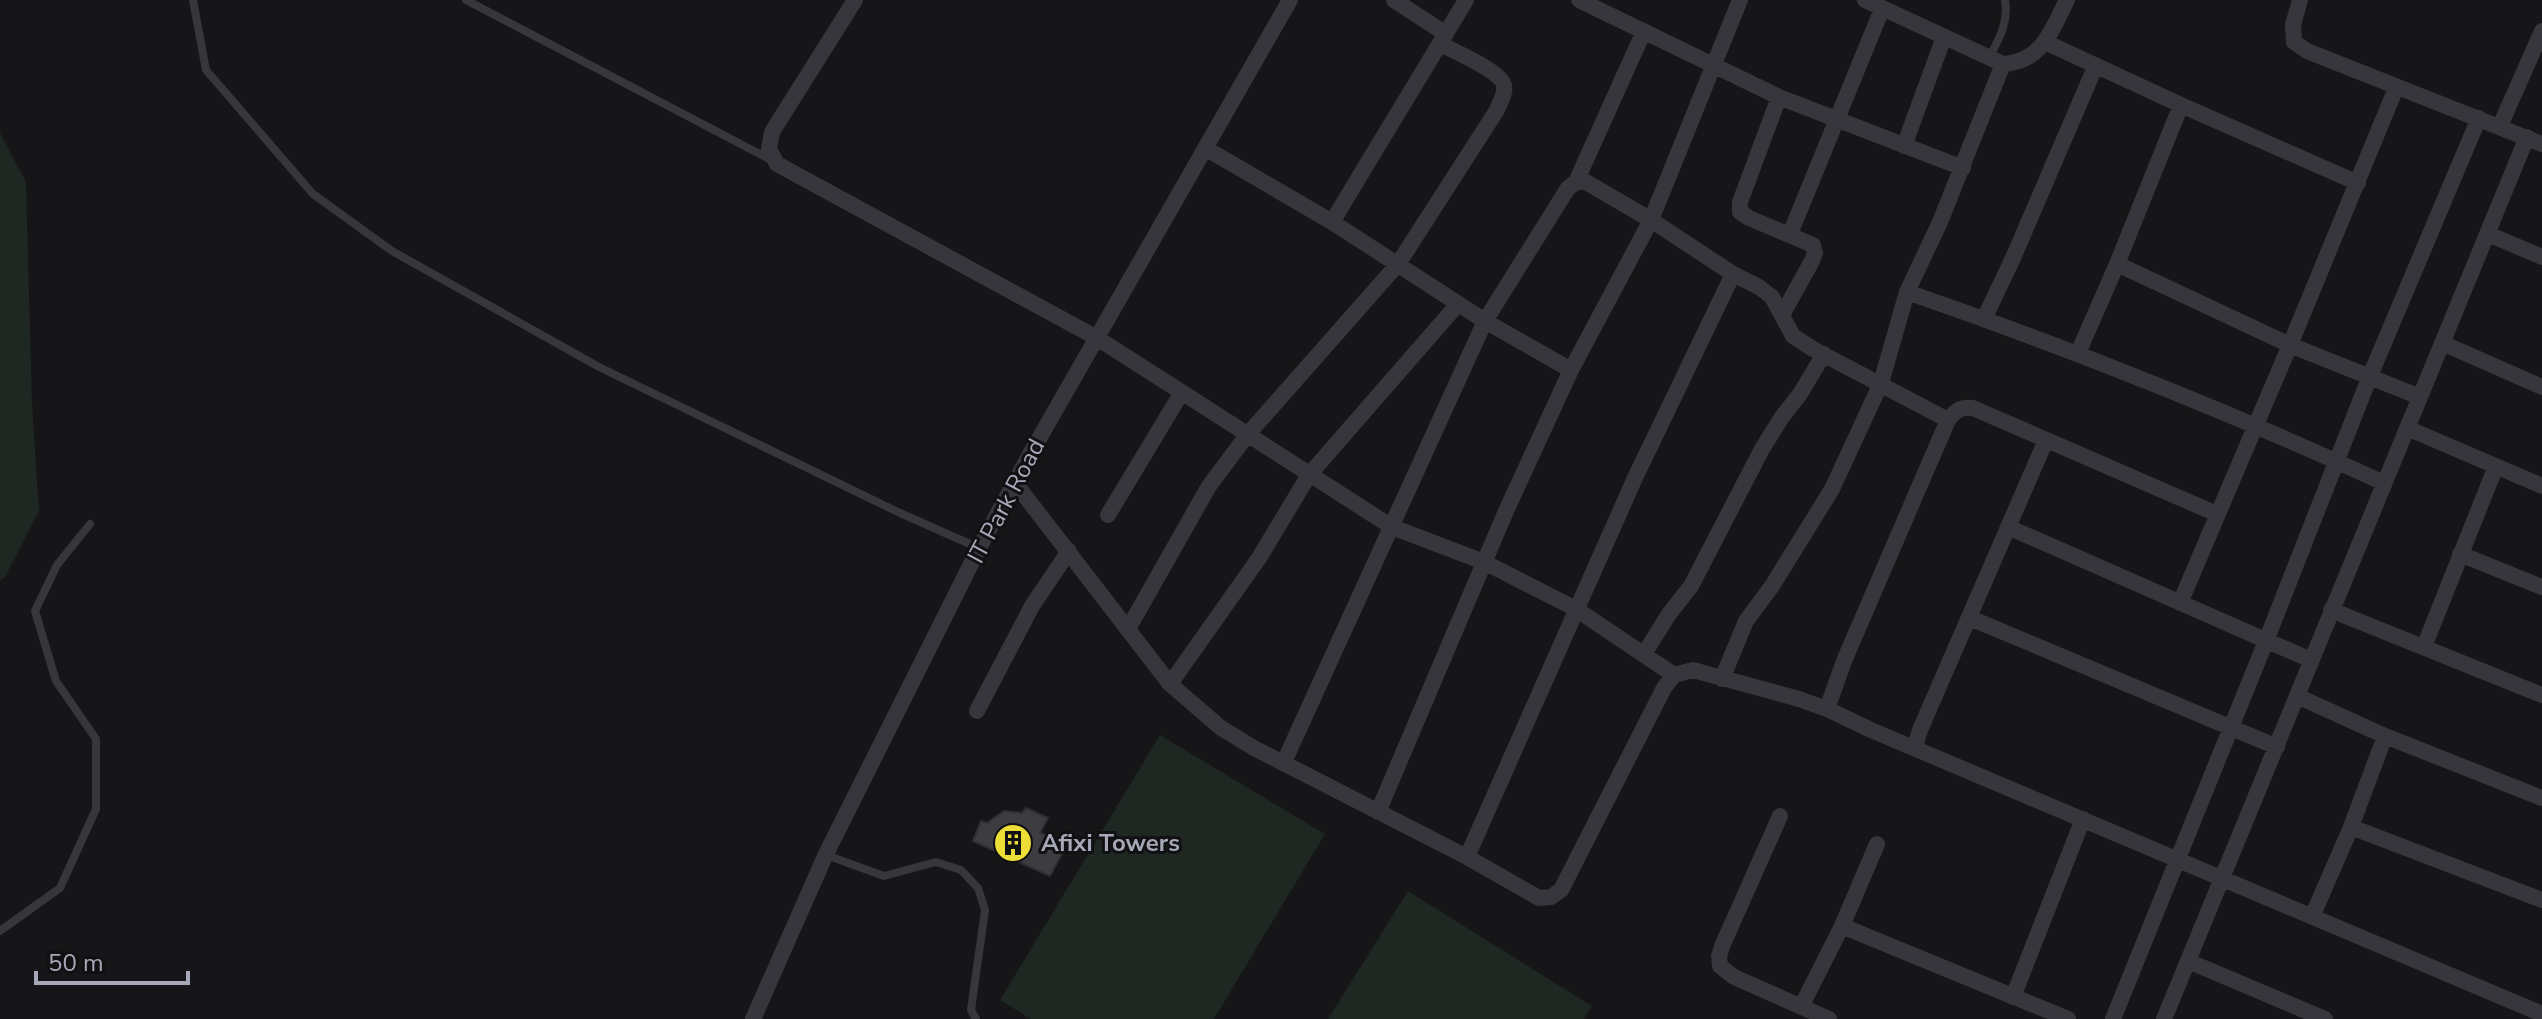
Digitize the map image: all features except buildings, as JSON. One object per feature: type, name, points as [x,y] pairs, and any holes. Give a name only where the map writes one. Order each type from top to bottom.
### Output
[{"type":"street","points":[[855,0],[772,132],[769,149],[777,164],[1097,338],[1392,527],[1484,562],[1576,609],[1674,675]]},
{"type":"street","name":"IT Park Road","points":[[753,1019],[826,854],[979,548],[1290,0]]},
{"type":"street","points":[[1128,629],[1209,486],[1248,434],[1398,264],[1504,95],[1505,86],[1499,76],[1443,39],[1394,0]]},
{"type":"street","points":[[1332,222],[1466,0]]},
{"type":"street","points":[[1579,0],[1779,97],[1963,168]]},
{"type":"street","points":[[1865,0],[1996,61],[2016,64],[2029,59],[2045,42],[2067,0]]},
{"type":"street","points":[[2164,1019],[2442,343],[2488,234],[2534,140],[2307,51],[2294,42],[2293,25],[2300,0]]},
{"type":"street","points":[[1378,812],[1484,562],[1571,370],[1651,220],[1739,1]]},
{"type":"street","points":[[1790,234],[1882,9]]},
{"type":"street","points":[[1284,762],[1485,321],[1568,188],[1576,182],[1644,31]]},
{"type":"street","points":[[2500,126],[2542,31]]},
{"type":"street","points":[[1904,146],[1944,37]]},
{"type":"street","points":[[2045,42],[2358,183]]},
{"type":"street","points":[[1722,679],[1746,621],[1772,586],[1832,489],[1881,383],[1907,292],[1963,168],[1996,61]]},
{"type":"street","points":[[1984,319],[2096,65]]},
{"type":"street","points":[[2180,603],[2396,88]]},
{"type":"street","points":[[1779,97],[1740,202],[1740,212],[1813,245],[1815,253],[1782,315]]},
{"type":"street","points":[[2078,353],[2181,105]]},
{"type":"street","points":[[2113,1019],[2232,728],[2370,376],[2479,118]]},
{"type":"street","points":[[1205,148],[1332,222],[1485,321],[1571,370]]},
{"type":"street","points":[[1576,182],[1586,182],[1759,287],[1772,297],[1793,336],[1948,420]]},
{"type":"street","points":[[2488,234],[2542,257]]},
{"type":"street","points":[[2117,264],[2290,345],[2420,397]]},
{"type":"street","points":[[1467,857],[1634,480],[1733,274]]},
{"type":"street","points":[[1907,292],[2078,353],[2256,425],[2384,483]]},
{"type":"street","points":[[1170,684],[1259,558],[1309,475],[1458,304]]},
{"type":"street","points":[[2442,343],[2542,387]]},
{"type":"street","points":[[1644,654],[1691,586],[1762,449],[1824,354]]},
{"type":"street","points":[[1108,515],[1182,392]]},
{"type":"street","points":[[1827,709],[1844,661],[1948,420],[1962,407],[1973,408],[2217,514]]},
{"type":"street","points":[[2407,428],[2542,486]]},
{"type":"street","points":[[1915,747],[2046,440]]},
{"type":"street","points":[[2424,647],[2496,466]]},
{"type":"street","points":[[1015,483],[1170,684],[1221,728],[1539,898],[1551,897],[1561,890],[1664,688],[1674,675],[1693,670],[1827,709],[2542,1014]]},
{"type":"street","points":[[2008,527],[2311,660]]},
{"type":"street","points":[[977,711],[1032,606],[1069,551]]},
{"type":"street","points":[[2460,554],[2542,587]]},
{"type":"street","points":[[2331,610],[2542,695]]},
{"type":"street","points":[[1970,618],[2277,747]]},
{"type":"street","points":[[2297,696],[2385,736],[2542,798]]},
{"type":"street","points":[[2312,917],[2351,827],[2385,736]]},
{"type":"street","points":[[1780,816],[1723,944],[1720,966],[1734,977],[1829,1019]]},
{"type":"street","points":[[2013,997],[2083,819]]},
{"type":"street","points":[[2351,827],[2542,900]]},
{"type":"street","points":[[1802,1005],[1842,926],[1877,844]]},
{"type":"street","points":[[1842,926],[2068,1019]]},
{"type":"street","points":[[2188,961],[2325,1019]]},
{"type":"lane","points":[[193,0],[206,70],[313,194],[392,251],[599,367],[979,548]]},
{"type":"lane","points":[[466,0],[777,164]]},
{"type":"lane","points":[[1996,61],[2007,13],[2005,0]]},
{"type":"lane","points":[[0,931],[60,888],[96,809],[96,739],[56,681],[35,611],[57,565],[90,524]]},
{"type":"lane","points":[[826,854],[884,876],[936,862],[961,870],[978,888],[985,910],[971,1010],[976,1019]]},
{"type":"shaded area","points":[[0,133],[26,182],[32,403],[39,511],[5,577],[0,581]]},
{"type":"shaded area","points":[[1160,735],[1325,834],[1214,1019],[1031,1019],[1000,1000]]},
{"type":"shaded area","points":[[1408,891],[1592,1006],[1584,1019],[1328,1019]]},
{"type":"place","name":"Afixi Towers","points":[[1013,843]]}]
